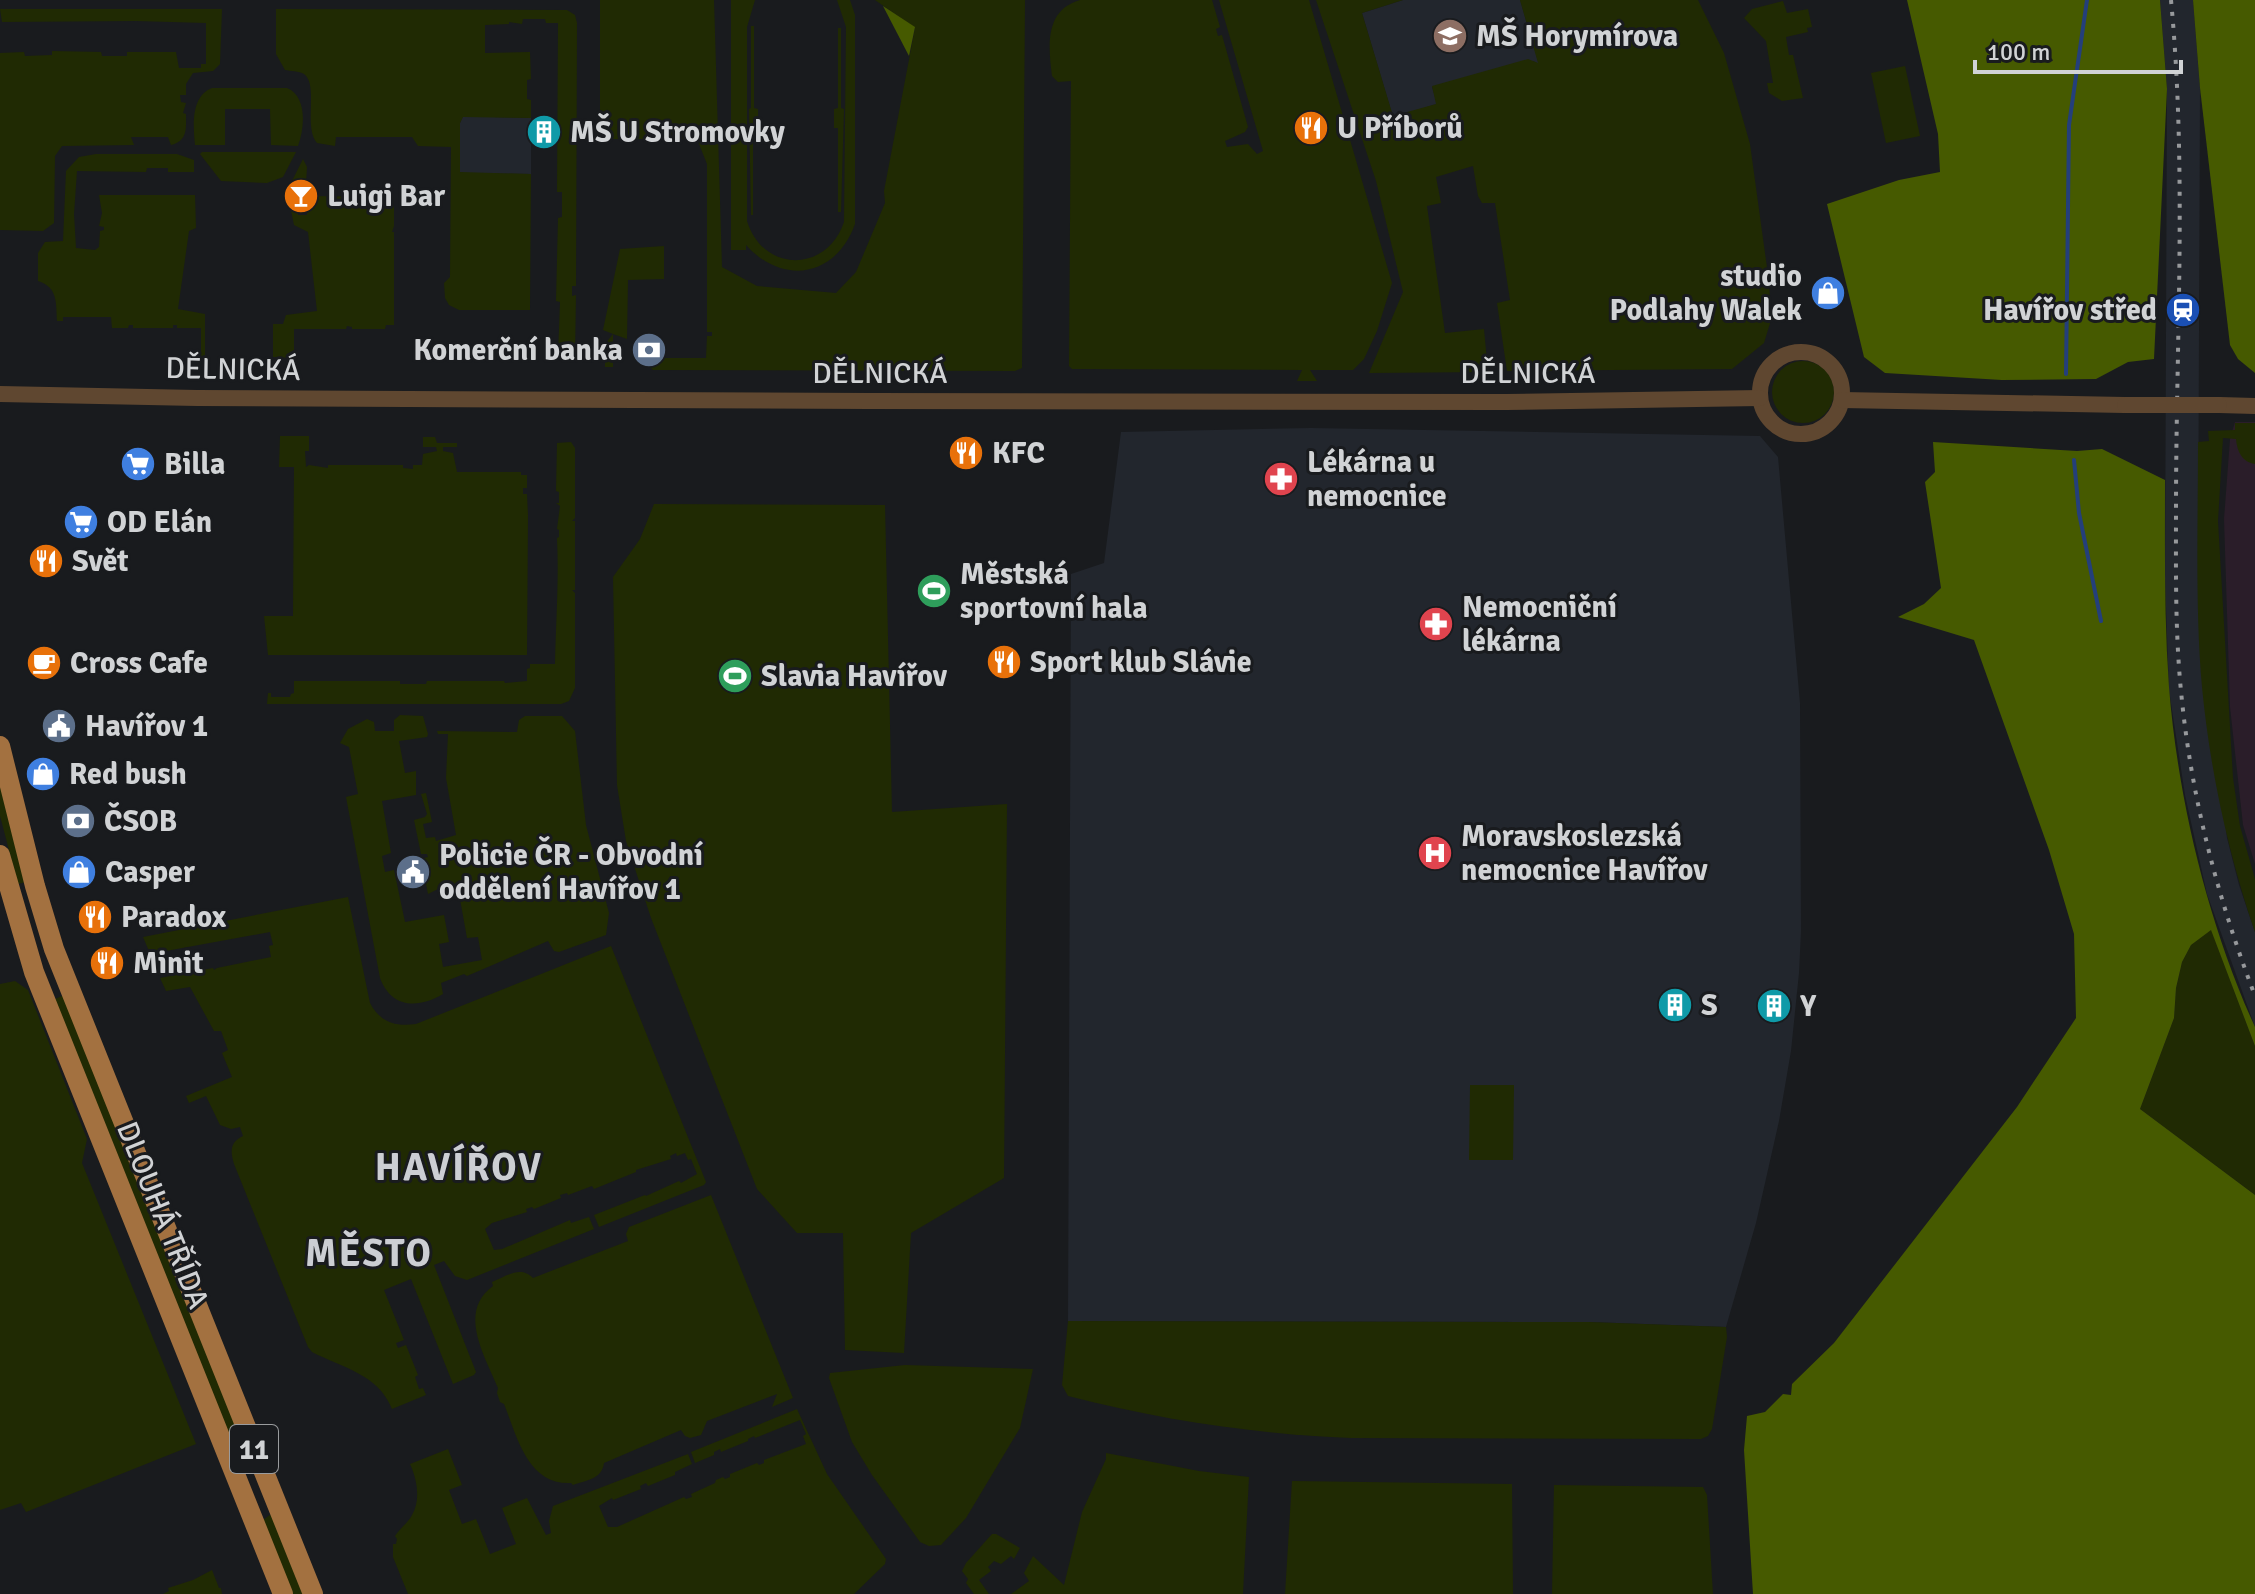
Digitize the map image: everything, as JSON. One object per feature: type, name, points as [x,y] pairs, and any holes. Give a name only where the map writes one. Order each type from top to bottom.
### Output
[{"type":"main road","name":"11","points":[[0,746],[42,911]]},
{"type":"main road","name":"DLOUHÁ TŘÍDA","points":[[0,855],[24,944],[283,1594]]},
{"type":"main road","points":[[24,944],[42,911]]},
{"type":"main road","name":"DLOUHÁ TŘÍDA","points":[[42,911],[69,988],[313,1594]]},
{"type":"street","points":[[1799,352],[1817,355],[1832,365],[1841,381],[1842,400],[1834,419],[1827,426],[1802,435],[1788,432],[1772,423],[1760,398],[1762,381],[1770,366],[1783,356],[1799,352]]},
{"type":"street","name":"DĚLNICKÁ","points":[[0,394],[197,398],[870,401],[1506,402],[1760,398]]},
{"type":"street","points":[[1842,400],[2255,406]]},
{"type":"shaded area","name":"MŠ Horymírova","points":[[1403,0],[1520,0],[1539,64],[1533,61],[1432,87],[1437,104],[1393,117],[1362,13]]},
{"type":"shaded area","points":[[2160,0],[2193,0],[2200,88],[2198,579],[2227,838],[2255,932],[2255,1027],[2207,894],[2185,795],[2169,690],[2165,579],[2167,89]]},
{"type":"shaded area","points":[[463,116],[531,118],[531,174],[460,173],[460,123]]},
{"type":"shaded area","points":[[2235,422],[2255,422],[2255,864],[2243,825],[2230,707],[2224,519],[2230,439]]},
{"type":"shaded area","name":"Moravskoslezská nemocnice Havířov","points":[[1311,428],[1760,436],[1778,457],[1800,703],[1799,973],[1791,1051],[1779,1121],[1756,1223],[1726,1327],[1589,1322],[1068,1321],[1071,574],[1104,563],[1121,432]]},
{"type":"green space","points":[[600,0],[714,0],[722,267],[757,286],[836,293],[856,272],[885,203],[884,191],[915,28],[875,0],[1025,0],[1022,368],[1015,371],[653,370],[646,358],[706,358],[707,336],[712,336],[712,332],[707,332],[707,164],[697,139],[612,139],[602,134]]},
{"type":"green space","points":[[731,0],[755,0],[747,27],[747,221],[755,238],[767,250],[780,258],[795,260],[810,258],[824,251],[836,239],[844,222],[846,27],[837,0],[850,0],[855,15],[855,224],[835,255],[822,265],[807,270],[776,266],[746,245],[746,250],[731,250]]},
{"type":"green space","points":[[1080,0],[1212,0],[1220,27],[1216,29],[1218,36],[1222,35],[1248,127],[1245,132],[1225,141],[1227,147],[1248,144],[1257,154],[1263,151],[1219,0],[1309,0],[1392,283],[1377,331],[1364,359],[1353,370],[1310,370],[1317,381],[1297,381],[1302,370],[1072,369],[1069,366],[1071,81],[1058,82],[1052,76],[1050,41],[1051,30],[1060,12]]},
{"type":"green space","points":[[1316,0],[1403,0],[1362,13],[1393,116],[1436,104],[1432,86],[1528,59],[1538,63],[1520,0],[1698,0],[1724,53],[1750,144],[1769,282],[1771,320],[1764,343],[1732,369],[1507,371],[1497,303],[1510,300],[1495,203],[1482,203],[1473,166],[1436,177],[1441,203],[1427,206],[1445,333],[1484,329],[1488,372],[1369,373],[1403,292],[1376,181]]},
{"type":"green space","points":[[1907,0],[2160,0],[2167,89],[2154,359],[2128,362],[2096,379],[2002,380],[1885,373],[1864,357],[1827,204],[1899,180],[1940,172],[1938,134]]},
{"type":"green space","points":[[2193,0],[2255,0],[2255,373],[2238,359],[2230,345],[2200,88]]},
{"type":"green space","points":[[1783,1],[1787,13],[1808,9],[1812,27],[1807,28],[1808,32],[1786,37],[1803,98],[1782,101],[1769,93],[1767,83],[1773,83],[1766,41],[1744,18],[1752,9]]},
{"type":"green space","points":[[883,6],[915,27],[909,56]]},
{"type":"green space","points":[[0,9],[222,9],[220,64],[213,71],[193,73],[186,84],[186,95],[180,95],[181,102],[186,103],[183,113],[186,114],[186,129],[181,140],[171,145],[168,137],[131,137],[134,145],[62,146],[55,156],[54,223],[43,231],[0,230],[0,53],[24,52],[25,56],[52,55],[52,51],[101,52],[102,56],[127,56],[127,52],[176,52],[179,68],[201,68],[201,64],[206,64],[206,23],[2,22]]},
{"type":"green space","points":[[276,9],[567,10],[575,15],[576,286],[572,286],[572,296],[576,295],[575,355],[558,356],[558,218],[562,217],[562,192],[557,192],[558,23],[546,23],[545,19],[523,19],[522,24],[485,25],[485,53],[530,52],[531,79],[527,80],[527,99],[531,100],[531,118],[463,117],[460,123],[460,172],[531,174],[530,310],[459,310],[449,305],[445,298],[444,283],[450,277],[451,147],[418,146],[412,137],[336,137],[335,146],[317,143],[311,127],[308,79],[302,73],[285,70],[276,54]]},
{"type":"green space","points":[[751,26],[754,26],[754,108],[758,109],[758,127],[753,127],[753,215],[749,109]]},
{"type":"green space","points":[[838,28],[841,28],[841,108],[844,109],[841,212],[838,212],[838,128],[834,128],[834,109],[838,108]]},
{"type":"green space","points":[[1905,66],[1920,136],[1886,143],[1871,73]]},
{"type":"green space","points":[[212,88],[287,88],[294,92],[303,113],[298,146],[271,145],[270,109],[225,109],[225,145],[195,145],[197,104],[200,97]]},
{"type":"green space","points":[[296,152],[283,177],[267,183],[221,181],[200,154]]},
{"type":"green space","points":[[96,154],[177,154],[194,160],[194,172],[168,172],[168,168],[147,168],[146,172],[77,171],[74,214],[76,248],[95,250],[99,247],[100,231],[104,230],[99,226],[102,213],[99,195],[195,195],[196,228],[189,231],[178,309],[205,314],[205,357],[201,357],[201,328],[177,328],[173,325],[173,328],[133,328],[129,325],[128,328],[112,328],[111,317],[63,317],[63,321],[57,321],[53,292],[38,281],[38,253],[45,242],[63,241],[66,171],[79,157]]},
{"type":"green space","points":[[303,159],[307,167],[306,183],[299,183],[298,215],[307,215],[307,196],[394,197],[394,325],[386,325],[385,329],[352,329],[347,326],[346,329],[294,329],[294,358],[273,357],[273,324],[283,324],[286,315],[317,311],[308,232],[294,225],[287,191]]},
{"type":"green space","points":[[664,246],[664,279],[628,280],[627,339],[603,330],[620,249]]},
{"type":"green space","points":[[613,334],[613,367],[605,367],[605,344]]},
{"type":"green space","points":[[1803,361],[1815,363],[1825,370],[1832,380],[1832,404],[1825,414],[1815,421],[1803,423],[1791,421],[1781,414],[1774,404],[1772,392],[1774,380],[1781,370],[1791,363]]},
{"type":"green space","points":[[2235,423],[2255,423],[2255,464],[2241,455],[2236,439],[2223,438],[2218,521],[2233,778],[2240,826],[2255,879],[2255,932],[2236,872],[2215,780],[2205,718],[2198,626],[2198,442],[2209,441],[2208,431],[2235,430]]},
{"type":"green space","points":[[280,436],[309,436],[309,451],[305,451],[306,467],[403,465],[403,468],[413,469],[413,465],[422,465],[423,454],[437,451],[436,447],[423,447],[423,437],[435,437],[437,443],[457,443],[457,447],[443,447],[443,451],[453,453],[457,472],[521,472],[521,475],[527,475],[527,488],[523,488],[523,494],[527,494],[528,515],[527,655],[268,655],[264,616],[293,616],[294,467],[279,467]]},
{"type":"green space","points":[[571,442],[575,448],[575,518],[572,521],[575,521],[575,590],[572,590],[575,593],[575,688],[569,701],[561,704],[267,704],[268,693],[271,697],[290,697],[294,693],[294,681],[505,683],[527,681],[530,664],[555,664],[560,506],[556,503],[559,503],[559,492],[556,491],[557,443]]},
{"type":"green space","points":[[1933,442],[2077,451],[2102,449],[2165,480],[2167,661],[2173,730],[2198,861],[2223,946],[2255,1027],[2255,1046],[2211,930],[2191,945],[2182,962],[2174,1018],[2140,1109],[2255,1195],[2255,1594],[1753,1594],[1744,1450],[1747,1416],[1765,1412],[1783,1394],[1791,1395],[1792,1384],[1834,1343],[2017,1107],[2076,1018],[2074,934],[2049,850],[1974,640],[1898,617],[1924,604],[1941,588],[1925,482],[1935,472]]},
{"type":"green space","name":"Slavia Havířov","points":[[654,504],[885,505],[892,812],[1007,804],[1004,1178],[911,1233],[904,1353],[845,1350],[843,1233],[797,1233],[757,1189],[651,918],[626,841],[617,785],[613,577],[640,539]]},
{"type":"green space","points":[[400,715],[423,716],[428,734],[427,737],[399,741],[405,773],[416,771],[416,795],[382,801],[391,853],[382,856],[385,872],[394,870],[405,922],[444,915],[449,942],[439,944],[443,967],[482,960],[478,937],[467,938],[458,888],[439,892],[438,889],[428,894],[421,859],[428,857],[421,854],[414,820],[427,814],[421,794],[426,793],[432,822],[423,824],[426,838],[435,837],[436,841],[456,835],[446,778],[448,734],[438,734],[437,731],[517,732],[519,720],[525,716],[562,716],[575,731],[586,825],[609,913],[606,935],[559,952],[554,951],[548,941],[467,976],[464,974],[441,983],[443,994],[424,1002],[406,1003],[391,995],[380,978],[346,797],[358,794],[349,747],[340,743],[348,729],[367,719],[374,722],[375,731],[394,731],[394,720]]},
{"type":"green space","points":[[0,778],[26,882],[18,884],[0,816]]},
{"type":"green space","points":[[348,897],[370,1003],[378,1015],[395,1024],[416,1024],[611,946],[706,1182],[599,1227],[594,1215],[679,1181],[681,1183],[697,1174],[685,1153],[677,1156],[676,1153],[670,1156],[671,1159],[636,1170],[594,1189],[592,1186],[560,1195],[561,1198],[526,1209],[527,1212],[492,1223],[485,1229],[494,1250],[570,1220],[571,1223],[589,1217],[594,1229],[467,1280],[455,1276],[444,1261],[434,1265],[476,1372],[453,1384],[411,1279],[384,1290],[404,1340],[396,1343],[398,1348],[406,1345],[418,1375],[415,1377],[419,1389],[423,1388],[426,1395],[392,1409],[386,1397],[369,1380],[312,1352],[308,1347],[234,1164],[232,1147],[243,1136],[240,1127],[231,1129],[220,1125],[206,1096],[189,1103],[186,1096],[232,1077],[222,1053],[228,1050],[221,1031],[214,1031],[190,987],[166,991],[160,978],[271,957],[269,946],[273,945],[270,932],[155,953],[152,958],[143,937]]},
{"type":"green space","points":[[2211,929],[2255,1046],[2255,1195],[2140,1109],[2174,1018],[2182,962],[2191,945]]},
{"type":"green space","points":[[15,981],[28,990],[87,1139],[82,1163],[196,1444],[26,1512],[21,1503],[0,1510],[0,984]]},
{"type":"green space","points":[[64,995],[245,1445],[234,1450],[53,1000]]},
{"type":"green space","points":[[1470,1085],[1514,1085],[1513,1160],[1469,1160]]},
{"type":"green space","points":[[711,1195],[793,1398],[772,1407],[777,1394],[707,1421],[701,1435],[690,1438],[681,1430],[604,1463],[597,1476],[573,1485],[544,1476],[519,1444],[481,1349],[475,1321],[482,1297],[493,1286],[492,1282],[503,1277],[524,1272],[533,1278],[628,1241],[626,1234],[629,1227]]},
{"type":"green space","points":[[1068,1321],[1589,1322],[1726,1327],[1727,1337],[1712,1429],[1708,1436],[1701,1439],[1351,1438],[1208,1424],[1068,1396],[1062,1385]]},
{"type":"green space","points":[[905,1365],[1033,1369],[1020,1428],[966,1518],[941,1545],[929,1546],[920,1542],[872,1475],[852,1442],[829,1378],[830,1373]]},
{"type":"green space","points":[[797,1409],[827,1474],[886,1559],[885,1564],[854,1594],[408,1594],[393,1557],[393,1544],[396,1544],[395,1536],[415,1509],[416,1483],[410,1464],[448,1449],[462,1485],[449,1490],[462,1524],[476,1519],[490,1554],[516,1544],[502,1508],[527,1498],[546,1535],[551,1533],[549,1521],[553,1506],[688,1454],[692,1464],[675,1472],[675,1475],[648,1486],[646,1483],[640,1486],[641,1489],[612,1498],[599,1506],[608,1527],[617,1527],[684,1497],[692,1497],[691,1494],[716,1480],[730,1477],[730,1474],[806,1444],[803,1436],[806,1434],[800,1420],[754,1436],[721,1452],[720,1449],[695,1463],[691,1452]]},
{"type":"green space","points":[[1106,1453],[1249,1477],[1243,1594],[1011,1594],[1029,1581],[1024,1573],[1033,1556],[1064,1585],[1082,1512]]},
{"type":"green space","points":[[1292,1481],[1512,1484],[1513,1594],[1285,1594]]},
{"type":"green space","points":[[1554,1485],[1703,1487],[1707,1495],[1713,1594],[1552,1594]]},
{"type":"green space","points":[[274,1516],[305,1594],[293,1594],[263,1520]]},
{"type":"green space","points":[[992,1534],[1020,1548],[1014,1559],[1011,1556],[1001,1564],[994,1561],[988,1567],[991,1571],[979,1580],[989,1594],[974,1594],[962,1571]]},
{"type":"green space","points":[[212,1570],[222,1594],[163,1594],[169,1591],[168,1588]]},
{"type":"waterway","points":[[2066,374],[2069,125],[2087,0]]},
{"type":"waterway","points":[[2074,460],[2079,513],[2101,621]]},
{"type":"railway","points":[[2171,0],[2180,191],[2176,554],[2179,668],[2185,730],[2199,808],[2229,921],[2255,996]]},
{"type":"place","name":"MŠ Horymírova","points":[[1450,36]]},
{"type":"place","name":"U Příborů","points":[[1311,128]]},
{"type":"place","name":"MŠ U Stromovky","points":[[544,132]]},
{"type":"place","name":"Luigi Bar","points":[[301,196]]},
{"type":"place","name":"studio Podlahy Walek","points":[[1828,293]]},
{"type":"place","name":"Havířov střed","points":[[2183,310]]},
{"type":"place","name":"Komerční banka","points":[[649,350]]},
{"type":"place","name":"KFC","points":[[966,453]]},
{"type":"place","name":"Billa","points":[[138,464]]},
{"type":"place","name":"Lékárna u nemocnice","points":[[1281,479]]},
{"type":"place","name":"OD Elán","points":[[81,522]]},
{"type":"place","name":"Svět","points":[[46,561]]},
{"type":"place","name":"Městská sportovní hala","points":[[934,591]]},
{"type":"place","name":"Nemocniční lékárna","points":[[1436,624]]},
{"type":"place","name":"Sport klub Slávie","points":[[1004,662]]},
{"type":"place","name":"Cross Cafe","points":[[44,663]]},
{"type":"place","name":"Slavia Havířov","points":[[735,676]]},
{"type":"place","name":"Havířov 1","points":[[59,726]]},
{"type":"place","name":"Red bush","points":[[43,774]]},
{"type":"place","name":"ČSOB","points":[[78,821]]},
{"type":"place","name":"Moravskoslezská nemocnice Havířov","points":[[1435,853]]},
{"type":"place","name":"Casper","points":[[79,872]]},
{"type":"place","name":"Policie ČR - Obvodní oddělení Havířov 1","points":[[413,872]]},
{"type":"place","name":"Paradox","points":[[95,917]]},
{"type":"place","name":"Minit","points":[[107,963]]},
{"type":"place","name":"S","points":[[1675,1005]]},
{"type":"place","name":"Y","points":[[1774,1006]]},
{"type":"district","name":"HAVÍŘOV","points":[[459,1167]]},
{"type":"district","name":"MĚSTO","points":[[369,1253]]}]
